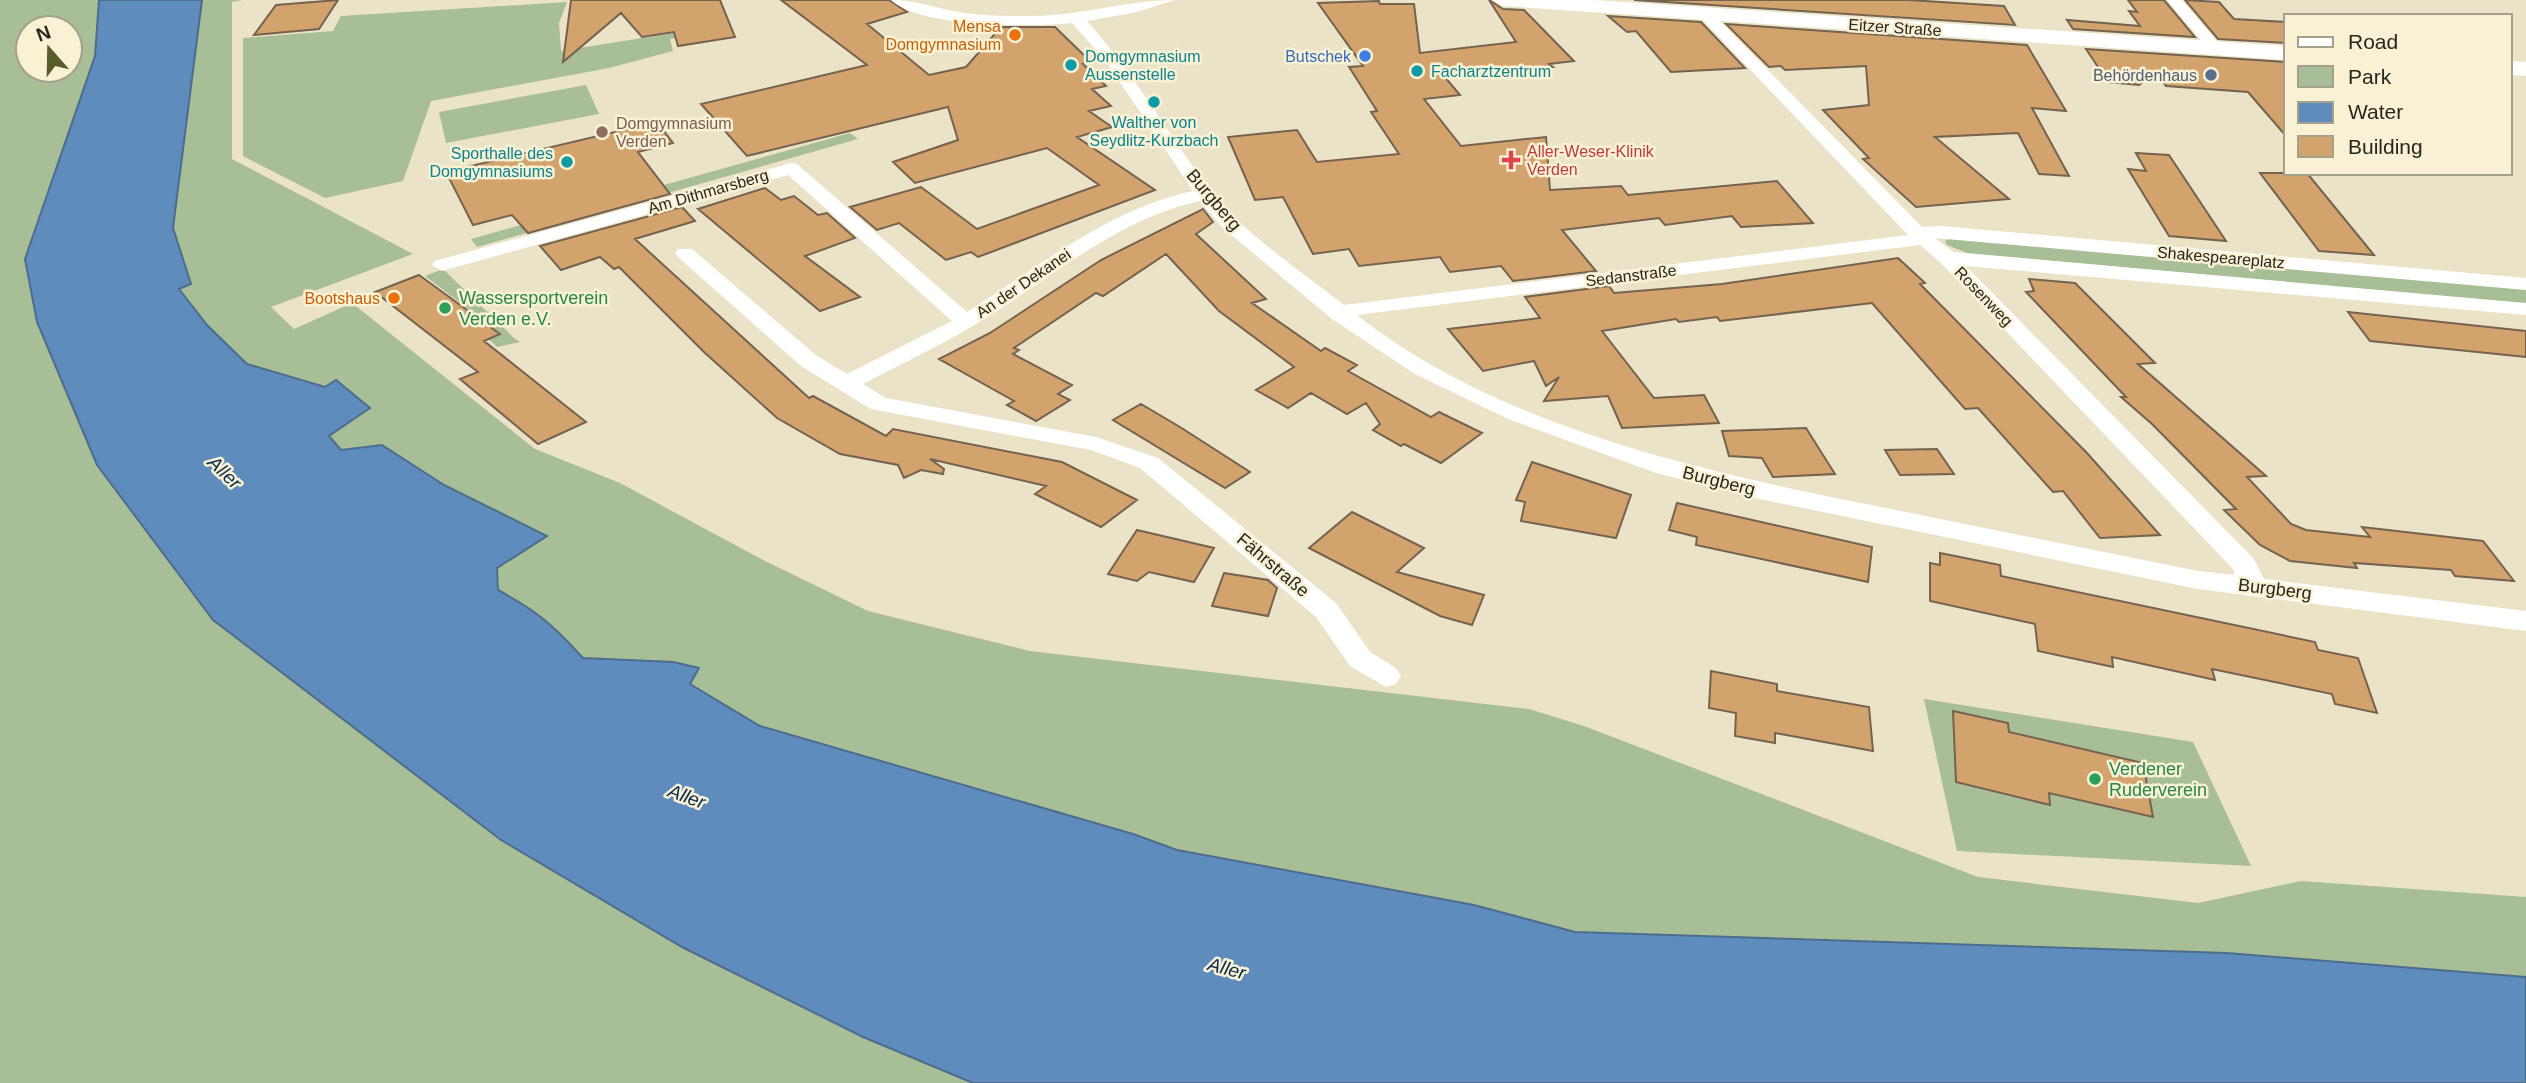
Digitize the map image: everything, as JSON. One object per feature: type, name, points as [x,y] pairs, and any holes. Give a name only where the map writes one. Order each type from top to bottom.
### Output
[{"type":"main road","name":"Eitzer Straße","points":[[1503,0],[2284,53]]},
{"type":"street","points":[[898,0],[945,13],[1000,22],[1074,16],[1168,0]]},
{"type":"street","points":[[2174,0],[2215,48]]},
{"type":"street","name":"Rosenweg","points":[[1705,14],[2245,565],[2253,586]]},
{"type":"street","name":"Burgberg","points":[[1074,16],[1111,57],[1204,194],[1229,223],[1339,314],[1412,362],[1462,389],[1578,439],[1665,468],[1755,490],[2198,580],[2526,621]]},
{"type":"street","name":"Am Dithmarsberg","points":[[442,265],[791,168],[965,321]]},
{"type":"street","name":"An der Dekanei","points":[[846,384],[965,321],[1115,224],[1147,209],[1204,194]]},
{"type":"street","name":"Shakespeareplatz","points":[[1920,236],[1942,232],[2526,284]]},
{"type":"street","name":"Sedanstraße","points":[[1339,314],[1356,308],[1920,236]]},
{"type":"street","points":[[685,253],[809,361],[846,384]]},
{"type":"street","name":"Shakespeareplatz","points":[[1947,258],[2526,309]]},
{"type":"street","name":"Fährstraße","points":[[846,384],[879,404],[1096,444],[1149,463],[1326,610],[1360,659],[1387,676]]},
{"type":"green space","points":[[0,0],[242,0],[232,2],[232,159],[413,254],[271,307],[294,329],[352,303],[535,449],[620,483],[763,560],[868,611],[1030,651],[1529,709],[1584,726],[1978,877],[2198,903],[2301,881],[2526,897],[2526,1083],[0,1083]]},
{"type":"green space","points":[[567,2],[559,23],[561,51],[680,32],[684,37],[670,39],[673,51],[609,68],[431,101],[403,181],[325,198],[243,156],[243,38],[333,31],[341,16]]},
{"type":"green space","points":[[586,85],[599,114],[446,143],[439,112]]},
{"type":"green space","points":[[850,133],[858,139],[477,247],[471,239]]},
{"type":"green space","points":[[1950,238],[2526,287],[2526,304],[1967,253],[1947,245],[1945,241]]},
{"type":"green space","points":[[443,269],[520,342],[497,347],[489,339],[501,334],[425,276]]},
{"type":"green space","points":[[1924,699],[2193,742],[2251,866],[1957,851]]},
{"type":"water","name":"Aller","points":[[99,0],[202,0],[173,228],[191,284],[179,289],[207,325],[247,364],[325,387],[336,380],[370,408],[329,436],[341,450],[382,445],[444,485],[547,536],[497,568],[498,590],[544,620],[583,658],[673,662],[699,668],[690,684],[760,726],[1133,834],[1177,850],[1474,905],[1575,932],[2227,953],[2526,977],[2526,1083],[973,1083],[863,1037],[682,947],[501,840],[213,620],[97,465],[37,322],[25,259],[95,56]]},
{"type":"building","points":[[338,0],[319,29],[254,35],[276,5]]},
{"type":"building","points":[[571,0],[720,0],[735,37],[678,46],[674,32],[642,37],[621,13],[563,62]]},
{"type":"building","points":[[781,0],[889,0],[907,12],[867,24],[929,75],[966,67],[1001,27],[1055,27],[1091,62],[1083,64],[1106,86],[1092,89],[1111,106],[1089,111],[1112,127],[1077,137],[1155,190],[978,257],[971,252],[946,260],[899,223],[877,230],[850,207],[921,187],[977,229],[1099,185],[1047,148],[915,183],[893,162],[958,140],[948,107],[747,156],[701,104],[867,65]]},
{"type":"building","points":[[1489,0],[1503,9],[1524,10],[1574,61],[1549,64],[1553,67],[1444,76],[1460,95],[1424,99],[1461,146],[1546,137],[1550,190],[1621,186],[1628,195],[1777,181],[1813,223],[1741,227],[1732,216],[1665,225],[1659,218],[1562,230],[1596,271],[1513,281],[1501,266],[1450,272],[1440,257],[1359,266],[1349,249],[1313,254],[1283,197],[1255,200],[1228,137],[1297,130],[1317,162],[1399,154],[1371,112],[1377,111],[1349,67],[1363,66],[1318,3],[1379,1],[1380,4],[1414,4],[1420,53],[1516,42]]},
{"type":"building","points":[[1634,0],[1909,0],[2004,6],[2015,25]]},
{"type":"building","points":[[2128,0],[2164,0],[2195,37],[2073,29],[2067,20],[2140,26],[2129,11],[2137,12]]},
{"type":"building","points":[[2185,0],[2219,2],[2234,19],[2284,22],[2284,43],[2218,39]]},
{"type":"building","points":[[1608,16],[1701,22],[1745,68],[1671,72],[1636,31],[1627,32]]},
{"type":"building","points":[[1726,24],[2027,45],[2066,111],[2032,108],[2069,176],[2039,174],[2018,133],[1935,137],[2009,199],[1916,207],[1863,159],[1869,158],[1823,110],[1869,105],[1866,66],[1785,70],[1781,66],[1769,67]]},
{"type":"building","points":[[2086,49],[2284,62],[2284,134],[2248,92],[2166,86],[2156,73],[2139,85],[2108,82]]},
{"type":"building","name":"Sporthalle des Domgymnasiums","points":[[657,122],[673,143],[638,152],[670,194],[528,233],[512,215],[473,225],[446,172]]},
{"type":"building","points":[[2136,153],[2169,155],[2226,241],[2169,236],[2128,169],[2146,171]]},
{"type":"building","points":[[2260,173],[2309,175],[2374,255],[2319,251]]},
{"type":"building","points":[[765,188],[781,200],[794,196],[818,215],[827,213],[855,238],[805,256],[860,297],[820,311],[698,209]]},
{"type":"building","points":[[682,207],[695,221],[635,239],[809,398],[813,396],[886,436],[893,429],[1062,462],[1137,500],[1101,527],[1035,494],[1046,486],[930,459],[944,469],[943,474],[921,470],[904,478],[898,465],[840,454],[777,418],[705,353],[619,267],[614,269],[600,257],[561,270],[540,246]]},
{"type":"building","points":[[1203,209],[1213,222],[1196,234],[1266,299],[1252,303],[1321,351],[1325,348],[1357,365],[1348,371],[1431,417],[1439,412],[1482,433],[1441,463],[1404,444],[1401,446],[1373,430],[1380,424],[1366,403],[1347,414],[1311,393],[1288,408],[1256,390],[1294,367],[1219,311],[1166,254],[1103,296],[1096,293],[1014,348],[1019,350],[1013,354],[1072,385],[1058,394],[1070,400],[1036,421],[1007,405],[1014,401],[939,359],[990,333],[1101,260]]},
{"type":"building","points":[[1898,258],[1925,283],[1920,284],[2087,453],[2160,535],[2100,538],[2063,491],[2053,492],[1978,408],[1965,409],[1872,303],[1720,321],[1717,317],[1679,322],[1676,319],[1602,331],[1654,398],[1704,395],[1719,423],[1622,428],[1608,396],[1544,401],[1559,377],[1546,386],[1534,361],[1483,371],[1448,329],[1540,318],[1525,297],[1609,286],[1614,293],[1722,284]]},
{"type":"building","points":[[419,275],[500,334],[484,341],[586,422],[538,444],[460,379],[478,372],[375,292]]},
{"type":"building","points":[[2029,279],[2075,283],[2155,363],[2138,364],[2266,476],[2247,477],[2291,524],[2306,530],[2370,537],[2362,527],[2483,541],[2514,581],[2455,576],[2451,570],[2354,563],[2357,568],[2290,561],[2260,545],[2224,510],[2236,509],[2152,424],[2121,397],[2126,397],[2026,292],[2034,291]]},
{"type":"building","points":[[2348,312],[2526,331],[2526,357],[2370,341]]},
{"type":"building","points":[[1141,404],[1250,472],[1225,488],[1113,420]]},
{"type":"building","points":[[1806,428],[1835,474],[1773,477],[1762,458],[1729,456],[1722,431]]},
{"type":"building","points":[[1937,449],[1954,474],[1900,475],[1885,450]]},
{"type":"building","points":[[1532,462],[1631,495],[1616,538],[1521,521],[1525,502],[1516,500]]},
{"type":"building","points":[[1677,503],[1872,547],[1868,582],[1696,545],[1697,537],[1669,530]]},
{"type":"building","points":[[1352,512],[1424,548],[1397,572],[1484,595],[1472,625],[1440,616],[1309,548]]},
{"type":"building","points":[[1137,530],[1214,548],[1194,582],[1149,572],[1137,581],[1108,574]]},
{"type":"building","points":[[1940,553],[2000,565],[2001,576],[2315,642],[2318,650],[2358,658],[2377,713],[2335,704],[2332,694],[2212,669],[2215,680],[2112,657],[2113,667],[2038,651],[2035,624],[1930,601],[1930,563],[1940,565]]},
{"type":"building","points":[[1224,573],[1268,580],[1277,588],[1268,616],[1212,606]]},
{"type":"building","points":[[1711,671],[1777,684],[1777,691],[1869,707],[1873,751],[1775,733],[1775,743],[1735,736],[1736,713],[1709,708]]},
{"type":"building","points":[[1953,711],[2008,723],[2009,732],[2143,763],[2153,817],[2049,793],[2050,805],[1956,782]]},
{"type":"place","name":"Mensa Domgymnasium","points":[[1015,35]]},
{"type":"place","name":"Butschek","points":[[1365,56]]},
{"type":"place","name":"Domgymnasium Aussenstelle","points":[[1071,65]]},
{"type":"place","name":"Facharztzentrum","points":[[1417,71]]},
{"type":"place","name":"Behördenhaus","points":[[2211,75]]},
{"type":"place","name":"Walther von Seydlitz-Kurzbach","points":[[1154,102]]},
{"type":"place","name":"Domgymnasium Verden","points":[[602,132]]},
{"type":"place","name":"Aller-Weser-Klinik Verden","points":[[1511,160]]},
{"type":"place","name":"Sporthalle des Domgymnasiums","points":[[567,162]]},
{"type":"place","name":"Bootshaus","points":[[394,298]]},
{"type":"place","name":"Wassersportverein Verden e.V.","points":[[445,308]]},
{"type":"place","name":"Verdener Ruderverein","points":[[2095,779]]}]
